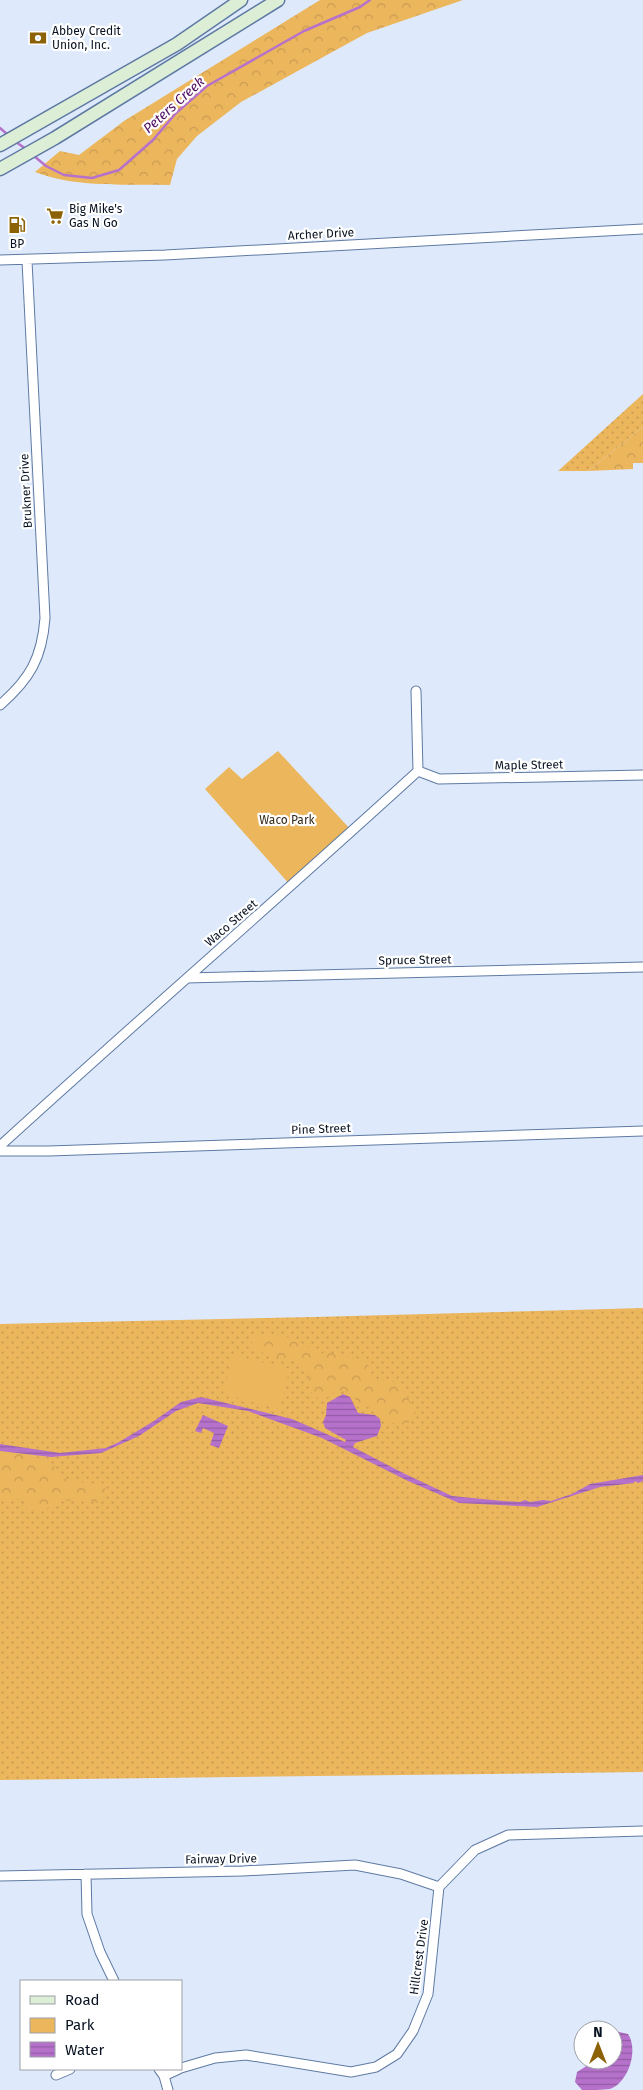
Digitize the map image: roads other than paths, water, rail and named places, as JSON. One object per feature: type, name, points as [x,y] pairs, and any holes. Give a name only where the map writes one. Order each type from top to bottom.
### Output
[{"type":"main road","points":[[0,145],[177,44],[241,0]]},
{"type":"main road","points":[[5,166],[55,138],[278,0]]},
{"type":"main road","points":[[177,44],[185,58]]},
{"type":"street","name":"Archer Drive","points":[[0,260],[27,261],[643,230]]},
{"type":"street","name":"Brukner Drive","points":[[0,705],[18,689],[35,666],[43,639],[44,618],[27,261]]},
{"type":"street","points":[[416,691],[418,771]]},
{"type":"street","name":"Maple Street","points":[[418,771],[439,779],[643,774]]},
{"type":"street","name":"Waco Street","points":[[0,1146],[260,915],[418,771]]},
{"type":"street","name":"Spruce Street","points":[[187,978],[643,967]]},
{"type":"street","name":"Pine Street","points":[[0,1151],[643,1131]]},
{"type":"street","points":[[439,1887],[475,1850],[508,1835],[643,1831]]},
{"type":"street","name":"Fairway Drive","points":[[0,1876],[243,1871],[355,1865],[401,1874],[439,1887]]},
{"type":"street","points":[[86,1874],[87,1914],[100,1952],[114,1980]]},
{"type":"street","name":"Hillcrest Drive","points":[[182,2067],[215,2058],[246,2055],[351,2072],[376,2067],[396,2054],[413,2031],[428,1994],[439,1887]]},
{"type":"street","points":[[56,2075],[68,2070]]},
{"type":"street","points":[[162,2072],[168,2090]]},
{"type":"water","points":[[343,1394],[350,1397],[358,1413],[375,1415],[380,1419],[381,1426],[377,1436],[355,1443],[353,1447],[452,1496],[520,1502],[525,1500],[530,1502],[551,1501],[572,1494],[590,1484],[643,1475],[643,1481],[600,1487],[537,1507],[459,1503],[408,1481],[322,1438],[248,1411],[198,1403],[176,1411],[139,1436],[101,1453],[51,1457],[0,1451],[0,1444],[60,1453],[106,1448],[154,1421],[181,1402],[201,1397],[292,1419],[345,1442],[346,1440],[325,1428],[323,1422],[327,1403]]},
{"type":"water","points":[[203,1415],[228,1426],[219,1448],[210,1445],[214,1433],[203,1428],[201,1433],[195,1431]]},
{"type":"water","points":[[623,2033],[628,2034],[631,2041],[632,2057],[627,2073],[616,2086],[610,2089],[582,2090],[575,2082],[577,2072],[580,2070],[623,2070]]},
{"type":"waterway","name":"Peters Creek","points":[[34,156],[46,166],[64,175],[92,178],[119,170],[153,140],[176,113],[207,86],[304,31],[360,7],[370,0]]},
{"type":"waterway","name":"Peters Creek","points":[[0,128],[8,135]]},
{"type":"waterway","name":"Peters Creek","points":[[16,142],[26,149]]},
{"type":"place","name":"Abbey Credit Union, Inc.","points":[[38,38]]},
{"type":"place","name":"Big Mike's Gas N Go","points":[[55,216]]},
{"type":"place","name":"BP","points":[[17,225]]},
{"type":"park label","name":"Waco Park","points":[[287,820]]}]
